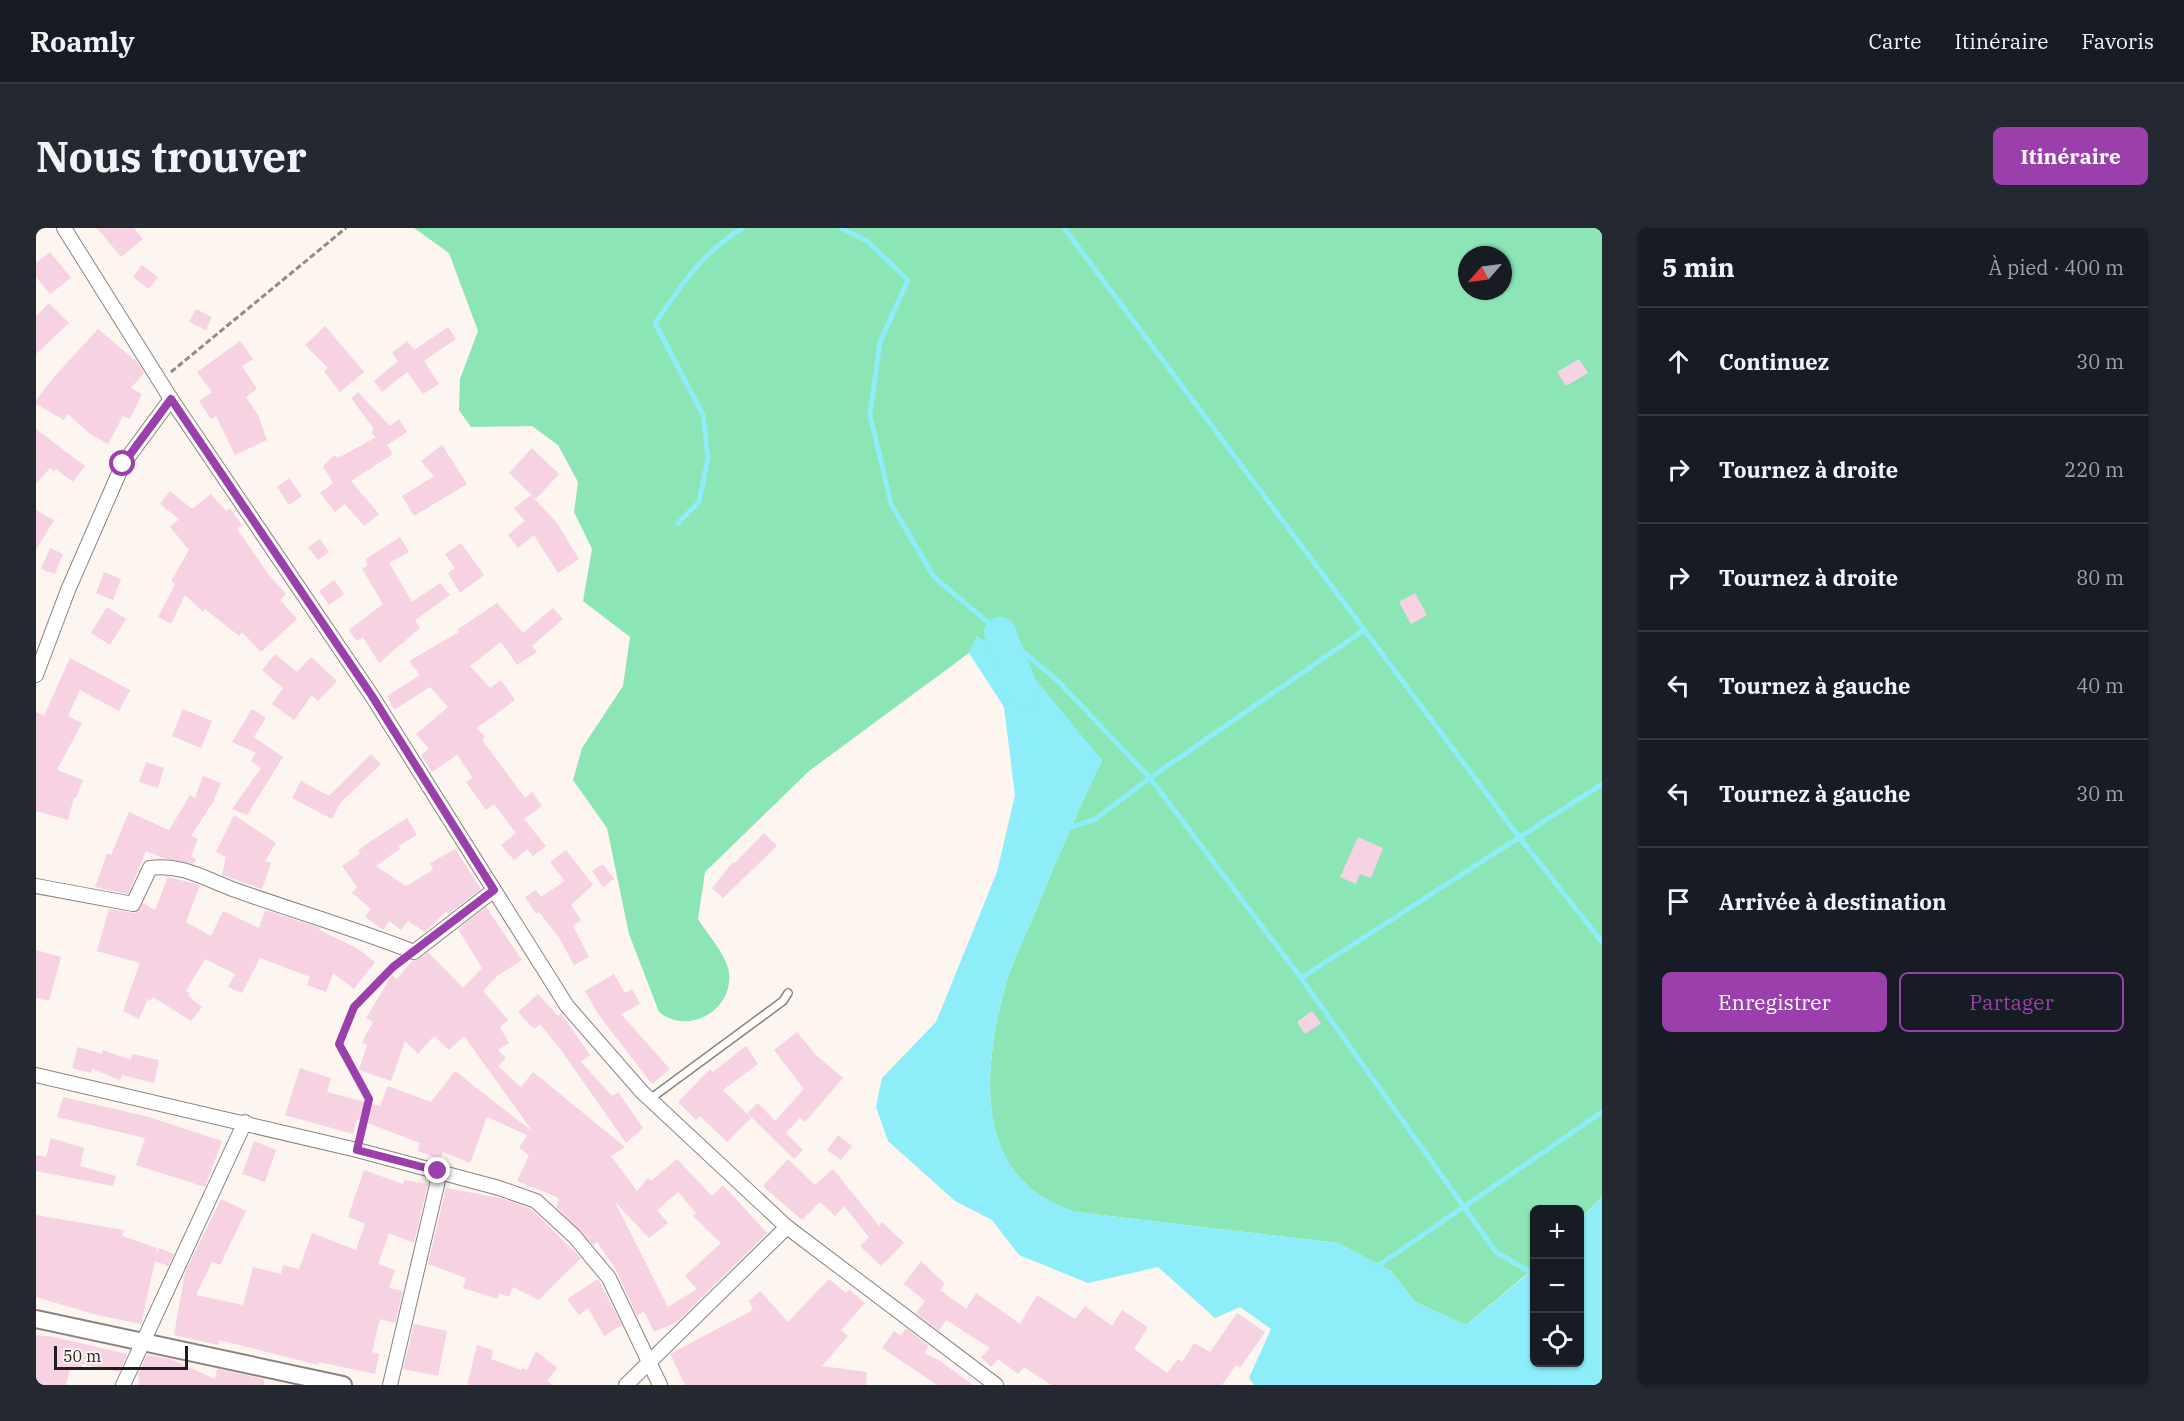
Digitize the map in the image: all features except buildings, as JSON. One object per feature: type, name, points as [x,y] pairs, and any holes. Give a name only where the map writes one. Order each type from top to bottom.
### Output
[{"type":"street","points":[[64,228],[159,381],[372,696],[567,1006],[650,1099],[788,1227],[996,1385]]},
{"type":"street","points":[[36,675],[68,590],[123,464],[171,399]]},
{"type":"street","points":[[36,886],[133,904],[150,867],[166,866],[203,876],[237,891],[320,917],[414,952],[494,890]]},
{"type":"street","points":[[36,1076],[245,1122],[438,1171],[536,1201],[574,1236],[609,1278],[660,1385]]},
{"type":"street","points":[[123,1385],[245,1122]]},
{"type":"street","points":[[390,1385],[437,1185],[438,1171]]},
{"type":"street","points":[[626,1385],[788,1227]]},
{"type":"street","points":[[36,1319],[343,1385]]},
{"type":"lane","points":[[650,1099],[783,1001],[788,993]]},
{"type":"path","points":[[159,381],[346,228]]},
{"type":"path","points":[[357,1150],[369,1099],[339,1044],[354,1007],[393,967],[414,952]]},
{"type":"green space","points":[[414,228],[1602,228],[1602,1197],[1584,1215],[1584,1205],[1530,1205],[1530,1271],[1466,1325],[1415,1302],[1391,1271],[1338,1243],[1076,1212],[1043,1197],[1019,1177],[1003,1152],[994,1123],[990,1092],[991,1059],[996,1026],[1014,960],[1102,760],[977,636],[969,653],[809,771],[705,872],[698,919],[724,958],[729,972],[729,986],[717,1008],[695,1020],[671,1019],[659,1012],[629,934],[607,828],[573,780],[582,748],[623,686],[630,637],[583,601],[592,549],[574,512],[578,482],[558,445],[532,426],[471,427],[459,410],[460,379],[478,331],[449,253]]},
{"type":"water","points":[[977,636],[1022,663],[1102,760],[1014,960],[996,1026],[991,1059],[990,1091],[994,1122],[1003,1151],[1019,1177],[1043,1197],[1076,1212],[1338,1243],[1391,1271],[1415,1302],[1466,1325],[1530,1272],[1530,1367],[1584,1367],[1584,1216],[1602,1197],[1602,1385],[1254,1385],[1249,1378],[1271,1329],[1240,1307],[1215,1318],[1158,1267],[1088,1283],[1019,1255],[992,1220],[955,1201],[888,1141],[876,1107],[882,1078],[936,1022],[997,872],[1015,795],[1004,707],[969,653]]},
{"type":"waterway","points":[[678,523],[699,502],[708,458],[703,415],[655,323],[704,258],[743,228]]},
{"type":"waterway","points":[[841,228],[867,241],[908,280],[880,342],[870,415],[891,504],[934,577],[1058,681],[1150,778],[1301,978]]},
{"type":"waterway","points":[[1064,228],[1519,837],[1602,942]]},
{"type":"waterway","points":[[1065,829],[1094,820],[1150,778],[1364,630]]},
{"type":"waterway","points":[[1000,633],[1024,694]]},
{"type":"waterway","points":[[1530,1272],[1496,1252],[1301,978],[1602,784]]},
{"type":"waterway","points":[[1376,1267],[1602,1112]]},
{"type":"route","points":[[123,464],[171,399],[372,696],[494,890],[393,967],[354,1007],[339,1044],[350,1068],[369,1099],[357,1150],[438,1171]]}]
